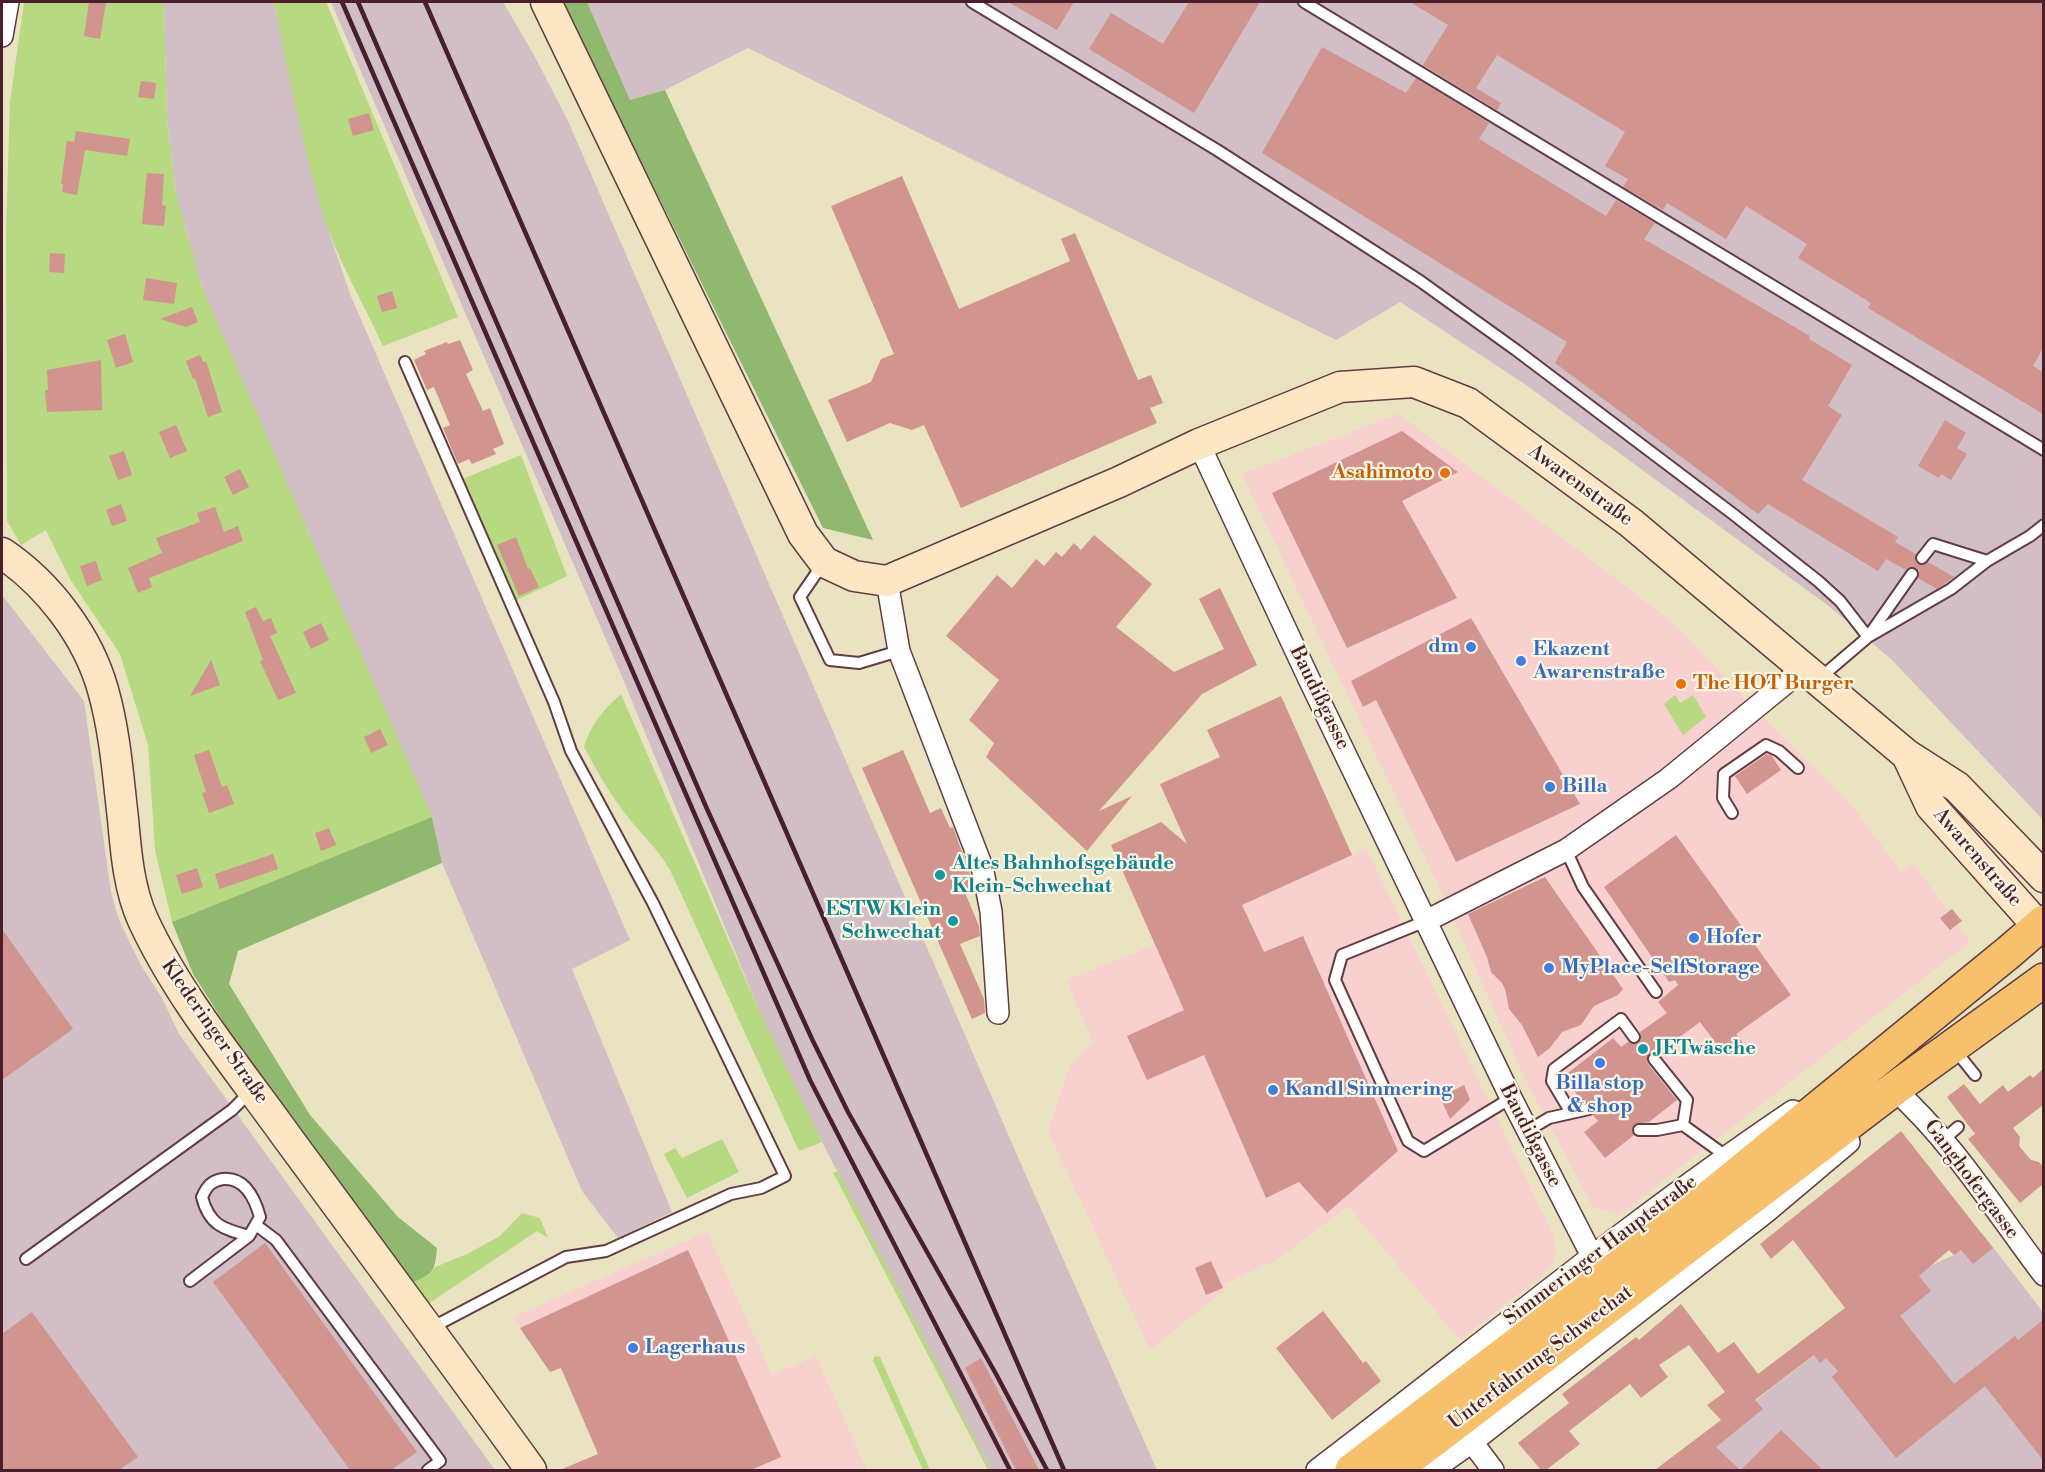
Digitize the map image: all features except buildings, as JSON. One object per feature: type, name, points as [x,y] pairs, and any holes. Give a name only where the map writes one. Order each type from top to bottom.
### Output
[{"type":"main road","name":"Simmeringer Hauptstraße","points":[[1681,1235],[1894,1046],[2042,927]]},
{"type":"main road","points":[[1681,1235],[1894,1089],[2043,980]]},
{"type":"main road","name":"Unterfahrung Schwechat","points":[[1352,1470],[1681,1235]]},
{"type":"main road","name":"Unterfahrung Schwechat","points":[[1394,1470],[1681,1235]]},
{"type":"street","points":[[546,2],[803,534],[824,562],[854,576],[886,581],[1119,482],[1199,444]]},
{"type":"street","points":[[2,36],[5,5]]},
{"type":"street","name":"Awarenstraße","points":[[1199,444],[1340,387],[1414,382],[1468,404],[1631,523],[1907,755],[1957,787],[2043,877]]},
{"type":"street","name":"Baudißgasse","points":[[1199,444],[1314,690],[1511,1098],[1592,1256]]},
{"type":"street","name":"Klederinger Straße","points":[[2,553],[39,584],[59,607],[76,631],[96,669],[111,720],[126,854],[132,886],[142,917],[166,965],[253,1090],[531,1470]]},
{"type":"street","points":[[886,581],[899,651],[982,867],[991,911],[998,1013]]},
{"type":"street","points":[[1426,921],[1566,850],[1810,675]]},
{"type":"street","name":"Awarenstraße","points":[[1907,755],[1931,806],[2042,927]]},
{"type":"street","name":"Simmeringer Hauptstraße","points":[[1317,1470],[1592,1256],[1726,1156],[1894,1046]]},
{"type":"street","points":[[1432,1470],[1472,1442],[1766,1212],[1850,1141],[1894,1089]]},
{"type":"street","name":"Ganghofergasse","points":[[1894,1089],[1920,1113],[1951,1134],[2043,1275]]},
{"type":"street","points":[[1472,1442],[1493,1470]]},
{"type":"lane","points":[[972,2],[1216,150],[1420,281],[1535,365],[1801,567],[1840,601],[1868,637]]},
{"type":"lane","points":[[1304,2],[2043,450]]},
{"type":"lane","points":[[405,362],[554,702],[571,751],[653,903],[785,1176],[761,1188],[731,1194],[606,1251],[566,1257],[428,1329]]},
{"type":"lane","points":[[1810,675],[1868,637],[1951,590],[1987,561],[2030,536],[2043,525]]},
{"type":"lane","points":[[1922,558],[1933,544],[1987,561]]},
{"type":"lane","points":[[824,562],[800,597],[830,660],[859,663],[899,651]]},
{"type":"lane","points":[[1868,637],[1912,574]]},
{"type":"lane","points":[[1732,813],[1724,798],[1724,774],[1766,745],[1779,751],[1798,768]]},
{"type":"lane","points":[[1566,850],[1583,887],[1656,992]]},
{"type":"lane","points":[[1426,921],[1342,956],[1335,980],[1408,1141],[1424,1151],[1511,1098]]},
{"type":"lane","points":[[1571,1113],[1552,1081],[1554,1069],[1621,1019],[1634,1037]]},
{"type":"lane","points":[[1952,1047],[1976,1075]]},
{"type":"lane","points":[[1654,1059],[1687,1100],[1683,1125]]},
{"type":"lane","points":[[26,1259],[232,1110],[253,1090]]},
{"type":"lane","points":[[1527,1131],[1549,1119],[1589,1109]]},
{"type":"lane","points":[[1639,1130],[1657,1130],[1683,1125],[1726,1156]]},
{"type":"lane","points":[[190,1281],[249,1236],[260,1217],[252,1197],[240,1182],[221,1179],[211,1183],[202,1197],[210,1217],[219,1225],[249,1236]]},
{"type":"lane","points":[[256,1225],[276,1240],[444,1466],[428,1470]]},
{"type":"shaded area","points":[[164,2],[274,2],[321,208],[350,294],[630,940],[572,969],[672,1212],[618,1238],[582,1191],[442,863],[432,817],[202,287],[176,194],[167,119]]},
{"type":"shaded area","points":[[331,2],[503,2],[534,55],[568,121],[1024,1171],[1157,1470],[991,1470],[822,1142],[759,1010],[620,672]]},
{"type":"shaded area","points":[[587,2],[2043,2],[2043,820],[1892,660],[1830,607],[1526,385],[1400,302],[1336,340],[748,48],[665,90],[630,100]]},
{"type":"shaded area","points":[[1399,414],[1675,624],[1745,699],[1851,804],[1901,872],[1913,863],[1970,942],[1619,1215],[1593,1207],[1525,1079],[1439,887],[1242,474]]},
{"type":"shaded area","points":[[2,595],[84,701],[111,892],[118,917],[142,967],[162,998],[179,1034],[495,1470],[2,1470]]},
{"type":"shaded area","name":"Kandl Simmering","points":[[1366,848],[1554,1236],[1556,1250],[1552,1264],[1545,1273],[1460,1340],[1348,1206],[1278,1259],[1224,1284],[1226,1289],[1150,1350],[1048,1131],[1070,1065],[1093,1043],[1066,980],[1155,945]]},
{"type":"shaded area","points":[[707,1232],[772,1375],[816,1356],[867,1470],[586,1470],[581,1461],[598,1454],[561,1368],[550,1372],[513,1317]]},
{"type":"shaded area","points":[[1982,1233],[2043,1312],[2043,1470],[1655,1470],[1703,1434],[1755,1401],[1930,1266],[1954,1255]]},
{"type":"green space","points":[[24,2],[164,2],[167,119],[176,194],[202,287],[432,817],[172,922],[155,850],[148,745],[120,654],[70,579],[46,530],[21,545],[7,521],[6,233],[10,102]]},
{"type":"green space","points":[[274,2],[326,2],[458,317],[383,346],[341,261],[321,208],[301,131]]},
{"type":"green space","points":[[562,2],[587,2],[630,100],[665,90],[873,540],[823,528]]},
{"type":"green space","points":[[521,455],[567,576],[515,601],[460,480]]},
{"type":"green space","points":[[621,694],[759,1010],[822,1142],[799,1151],[671,872],[659,854],[627,817],[584,747],[598,718]]},
{"type":"green space","points":[[1675,695],[1680,703],[1693,695],[1706,717],[1683,735],[1664,704]]},
{"type":"green space","points":[[432,817],[442,863],[238,951],[229,984],[310,1115],[398,1217],[437,1248],[432,1271],[425,1277],[412,1282],[367,1226],[226,1026],[193,974],[172,922]]},
{"type":"green space","points":[[722,1139],[739,1172],[687,1198],[664,1154],[675,1148],[682,1158]]},
{"type":"green space","points":[[838,1171],[991,1470],[988,1470],[833,1173]]},
{"type":"green space","points":[[522,1213],[540,1218],[548,1238],[537,1231],[428,1304],[412,1282],[428,1276],[435,1267],[467,1254],[500,1236]]},
{"type":"green space","points":[[875,1356],[880,1357],[930,1470],[923,1470],[873,1360]]},
{"type":"railway","points":[[342,2],[810,1080],[1010,1470]]},
{"type":"railway","points":[[358,2],[707,809],[812,1039],[848,1112],[996,1374],[1047,1470]]},
{"type":"railway","points":[[425,2],[1064,1470]]},
{"type":"place","name":"Asahimoto","points":[[1445,473]]},
{"type":"place","name":"dm","points":[[1471,647]]},
{"type":"place","name":"Ekazent Awarenstraße","points":[[1521,661]]},
{"type":"place","name":"The HOT Burger","points":[[1681,684]]},
{"type":"place","name":"Billa","points":[[1550,787]]},
{"type":"place","name":"Altes Bahnhofsgebäude Klein-Schwechat","points":[[940,875]]},
{"type":"place","name":"ESTW Klein Schwechat","points":[[953,921]]},
{"type":"place","name":"Hofer","points":[[1694,938]]},
{"type":"place","name":"MyPlace-SelfStorage","points":[[1549,968]]},
{"type":"place","name":"JETwäsche","points":[[1643,1049]]},
{"type":"place","name":"Billa stop & shop","points":[[1600,1063]]},
{"type":"place","name":"Kandl Simmering","points":[[1273,1090]]},
{"type":"place","name":"Lagerhaus","points":[[633,1348]]}]
